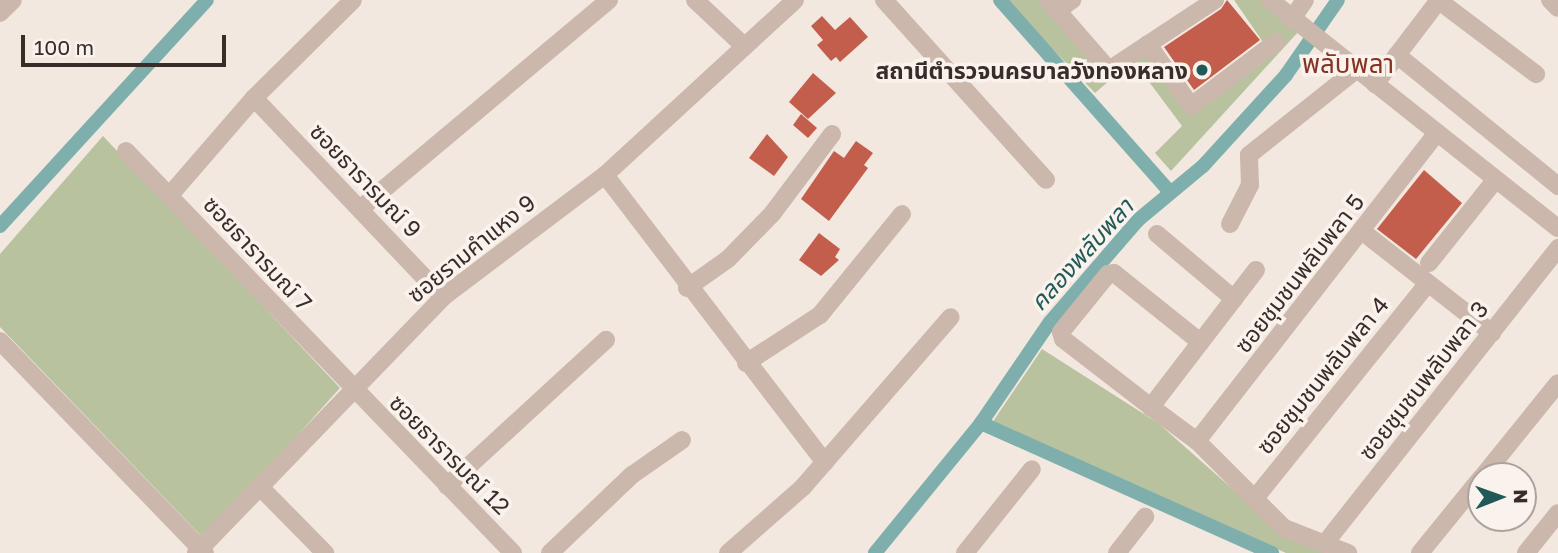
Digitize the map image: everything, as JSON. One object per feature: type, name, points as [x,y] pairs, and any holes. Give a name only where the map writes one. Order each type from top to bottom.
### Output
[{"type":"street","points":[[0,13],[13,0]]},
{"type":"street","points":[[170,195],[254,98],[354,0]]},
{"type":"street","points":[[360,209],[609,0]]},
{"type":"street","points":[[695,0],[744,46]]},
{"type":"street","name":"ซอยรามคำแหง 9","points":[[200,551],[443,297],[605,175],[795,0]]},
{"type":"street","points":[[884,0],[1046,180]]},
{"type":"street","points":[[1059,4],[1110,70],[1215,0]]},
{"type":"street","points":[[1270,0],[1307,34],[1558,228]]},
{"type":"street","points":[[1291,20],[1305,0]]},
{"type":"street","points":[[1375,84],[1439,0],[1536,74]]},
{"type":"street","points":[[1550,0],[1558,8]]},
{"type":"street","points":[[1148,44],[1191,106],[1276,42]]},
{"type":"street","points":[[1397,55],[1558,186]]},
{"type":"street","points":[[1230,224],[1250,185],[1249,155],[1356,70]]},
{"type":"street","name":"ซอยธารารมณ์ 9","points":[[254,98],[443,297]]},
{"type":"street","name":"ซอยชุมชนพลับพลา 5","points":[[1198,442],[1437,133]]},
{"type":"street","points":[[687,288],[728,259],[772,214],[832,134]]},
{"type":"street","name":"ซอยธารารมณ์ 7","points":[[127,151],[353,390]]},
{"type":"street","points":[[605,175],[687,288],[825,463]]},
{"type":"street","points":[[1429,263],[1496,179]]},
{"type":"street","points":[[746,363],[820,315],[902,214]]},
{"type":"street","points":[[1363,232],[1492,333]]},
{"type":"street","points":[[1157,234],[1234,299]]},
{"type":"street","name":"ซอยชุมชนพลับพลา 3","points":[[1326,542],[1558,248]]},
{"type":"street","points":[[1152,407],[1256,270]]},
{"type":"street","points":[[1200,342],[1114,273],[1108,274],[1061,332],[1063,339],[1198,442],[1256,497],[1284,528],[1326,542],[1348,553]]},
{"type":"street","name":"ซอยชุมชนพลับพลา 4","points":[[1256,497],[1427,284]]},
{"type":"street","points":[[728,553],[825,463],[951,317]]},
{"type":"street","points":[[447,486],[606,340]]},
{"type":"street","points":[[0,341],[200,551]]},
{"type":"street","points":[[1494,462],[1558,383]]},
{"type":"street","name":"ซอยธารารมณ์ 12","points":[[353,390],[513,553]]},
{"type":"street","points":[[550,553],[632,475],[682,440]]},
{"type":"street","points":[[965,553],[1032,469]]},
{"type":"street","points":[[260,486],[325,553]]},
{"type":"street","points":[[1420,553],[1467,495]]},
{"type":"street","points":[[1526,553],[1558,513]]},
{"type":"street","points":[[1116,553],[1145,517]]},
{"type":"green space","points":[[1005,0],[1039,0],[1110,80],[1095,93]]},
{"type":"green space","points":[[1234,0],[1266,0],[1299,31],[1171,171],[1155,153],[1182,126],[1135,63],[1148,50],[1195,95],[1265,45]]},
{"type":"green space","points":[[103,136],[340,388],[204,539],[0,327],[0,254]]},
{"type":"green space","points":[[1042,349],[1158,423],[1262,515],[1334,553],[1286,553],[992,423]]},
{"type":"building","name":"สถานีตำรวจนครบาลวังทองหลาง","points":[[1227,0],[1260,40],[1194,90],[1164,47],[1221,9]]},
{"type":"building","points":[[822,16],[835,30],[850,17],[868,37],[840,62],[836,57],[831,61],[817,45],[823,40],[811,26]]},
{"type":"building","points":[[813,73],[836,93],[808,119],[789,102]]},
{"type":"building","points":[[801,114],[817,128],[808,138],[793,125]]},
{"type":"building","points":[[767,134],[788,157],[774,176],[749,158]]},
{"type":"building","points":[[856,141],[873,153],[864,165],[868,168],[829,221],[801,199],[834,151],[844,158]]},
{"type":"building","points":[[1424,170],[1462,203],[1416,259],[1377,229]]},
{"type":"building","points":[[819,233],[840,249],[835,257],[839,260],[821,276],[799,260]]},
{"type":"waterway","points":[[0,226],[207,0]]},
{"type":"waterway","points":[[1000,0],[1169,191]]},
{"type":"waterway","name":"คลองพลับพลา","points":[[875,553],[981,423],[1050,322],[1138,220],[1203,166],[1286,75],[1338,0]]},
{"type":"waterway","points":[[981,423],[1272,553]]},
{"type":"place","name":"สถานีตำรวจนครบาลวังทองหลาง","points":[[1202,70]]},
{"type":"district","name":"พลับพลา","points":[[1348,64]]}]
